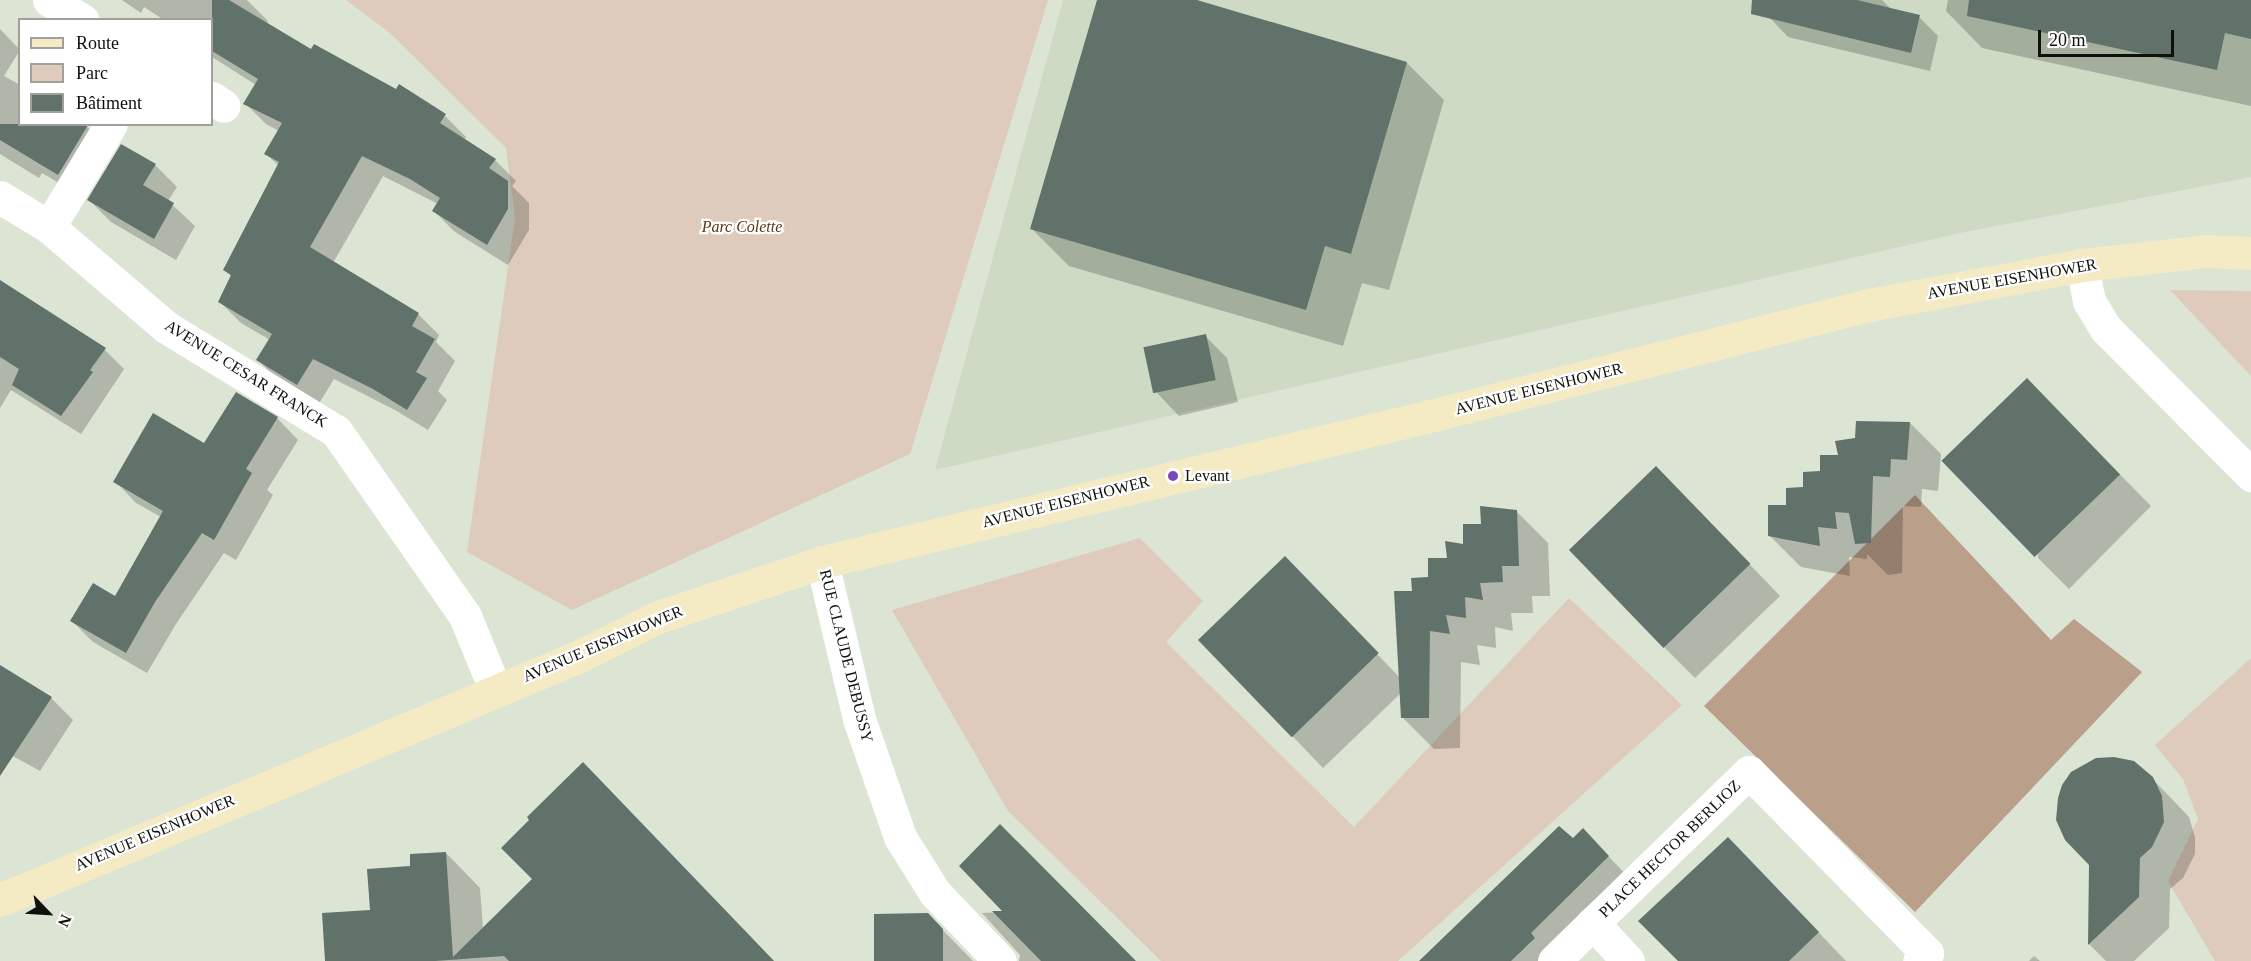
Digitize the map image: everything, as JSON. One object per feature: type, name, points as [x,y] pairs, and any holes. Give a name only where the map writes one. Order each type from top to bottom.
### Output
[{"type":"street","points":[[49,0],[78,18]]},
{"type":"street","points":[[49,227],[110,126]]},
{"type":"street","name":"AVENUE CESAR FRANCK","points":[[0,197],[49,227],[166,327],[336,431],[465,616],[495,690]]},
{"type":"street","name":"AVENUE EISENHOWER","points":[[0,900],[580,656],[658,617],[822,562],[1483,403],[1869,305],[2082,266],[2207,251],[2251,253]]},
{"type":"street","points":[[2082,266],[2089,301],[2106,329],[2251,475]]},
{"type":"street","name":"RUE CLAUDE DEBUSSY","points":[[822,562],[859,719],[900,837],[935,894],[1000,961]]},
{"type":"street","name":"PLACE HECTOR BERLIOZ","points":[[1628,961],[1593,923],[1749,772],[1926,953],[1919,961]]},
{"type":"street","points":[[1554,961],[1593,923]]},
{"type":"shaded area","points":[[1063,0],[2251,0],[2251,177],[1960,233],[935,470]]},
{"type":"shaded area","points":[[1915,495],[2051,640],[2074,619],[2142,672],[1915,912],[1704,706]]},
{"type":"green space","name":"Parc Colette","points":[[346,0],[1048,0],[910,454],[572,610],[467,552],[515,218],[506,148],[390,33]]},
{"type":"green space","points":[[2170,290],[2251,291],[2251,376]]},
{"type":"green space","points":[[1140,538],[1203,601],[1166,642],[1354,827],[1569,598],[1682,705],[1398,961],[1161,961],[1008,811],[892,610]]},
{"type":"green space","points":[[2251,658],[2251,961],[2215,961],[2168,881],[2198,819],[2183,779],[2155,745]]},
{"type":"building","points":[[212,0],[229,0],[311,49],[314,44],[396,89],[399,84],[446,114],[440,123],[496,159],[489,168],[508,181],[508,209],[487,245],[432,211],[440,198],[410,179],[362,156],[310,247],[419,313],[412,326],[435,339],[416,372],[427,378],[407,410],[373,389],[313,359],[297,385],[256,360],[272,334],[218,302],[231,275],[223,270],[279,162],[264,154],[282,123],[243,104],[258,79],[213,52]]},
{"type":"building","points":[[1097,0],[1197,0],[1407,62],[1351,254],[1325,246],[1306,310],[1030,229]]},
{"type":"building","points":[[1752,0],[1857,0],[1920,15],[1911,53],[1751,14]]},
{"type":"building","points":[[1969,0],[2251,0],[2251,39],[2225,33],[2217,70],[1967,16]]},
{"type":"building","points":[[0,124],[87,126],[58,175],[0,140]]},
{"type":"building","points":[[121,144],[156,164],[143,185],[174,203],[154,239],[87,200]]},
{"type":"building","points":[[0,280],[106,348],[90,370],[93,372],[61,416],[12,385],[19,369],[0,357]]},
{"type":"building","points":[[1206,334],[1216,380],[1153,393],[1143,347]]},
{"type":"building","points":[[2027,378],[2120,474],[2034,557],[1941,461]]},
{"type":"building","points":[[236,392],[278,417],[246,469],[252,473],[214,540],[202,533],[155,602],[126,653],[70,621],[93,583],[115,596],[163,511],[113,482],[153,413],[204,443]]},
{"type":"building","points":[[1856,421],[1910,422],[1907,460],[1891,459],[1890,477],[1873,476],[1871,543],[1855,544],[1849,513],[1835,512],[1837,529],[1818,527],[1820,546],[1768,536],[1768,505],[1786,505],[1786,488],[1803,487],[1803,472],[1820,471],[1820,455],[1838,455],[1835,441],[1855,438]]},
{"type":"building","points":[[1656,466],[1750,564],[1663,648],[1569,550]]},
{"type":"building","points":[[1480,506],[1517,510],[1519,566],[1502,566],[1503,582],[1480,583],[1483,600],[1465,597],[1466,618],[1446,615],[1450,634],[1430,631],[1429,718],[1401,718],[1394,591],[1412,591],[1411,578],[1428,577],[1428,558],[1447,558],[1445,541],[1463,544],[1463,524],[1481,524]]},
{"type":"building","points":[[1285,556],[1379,653],[1292,737],[1198,640]]},
{"type":"building","points":[[0,665],[52,697],[0,776]]},
{"type":"building","points":[[2114,757],[2134,761],[2153,777],[2162,796],[2164,822],[2152,847],[2140,858],[2139,897],[2088,945],[2089,865],[2065,840],[2056,820],[2058,798],[2062,785],[2071,772],[2096,758]]},
{"type":"building","points":[[583,762],[774,961],[509,961],[504,956],[435,961],[325,961],[322,913],[370,910],[367,869],[410,866],[410,854],[446,852],[453,957],[532,879],[501,848],[529,820],[527,817]]},
{"type":"building","points":[[1000,824],[1136,961],[1041,961],[992,911],[1002,911],[959,866]]},
{"type":"building","points":[[1559,826],[1573,838],[1583,828],[1609,856],[1531,933],[1535,938],[1511,961],[1419,961]]},
{"type":"building","points":[[1728,837],[1819,932],[1789,961],[1678,961],[1638,921]]},
{"type":"building","points":[[928,913],[943,929],[943,961],[874,961],[874,914]]},
{"type":"place","name":"Levant","points":[[1173,476]]}]
